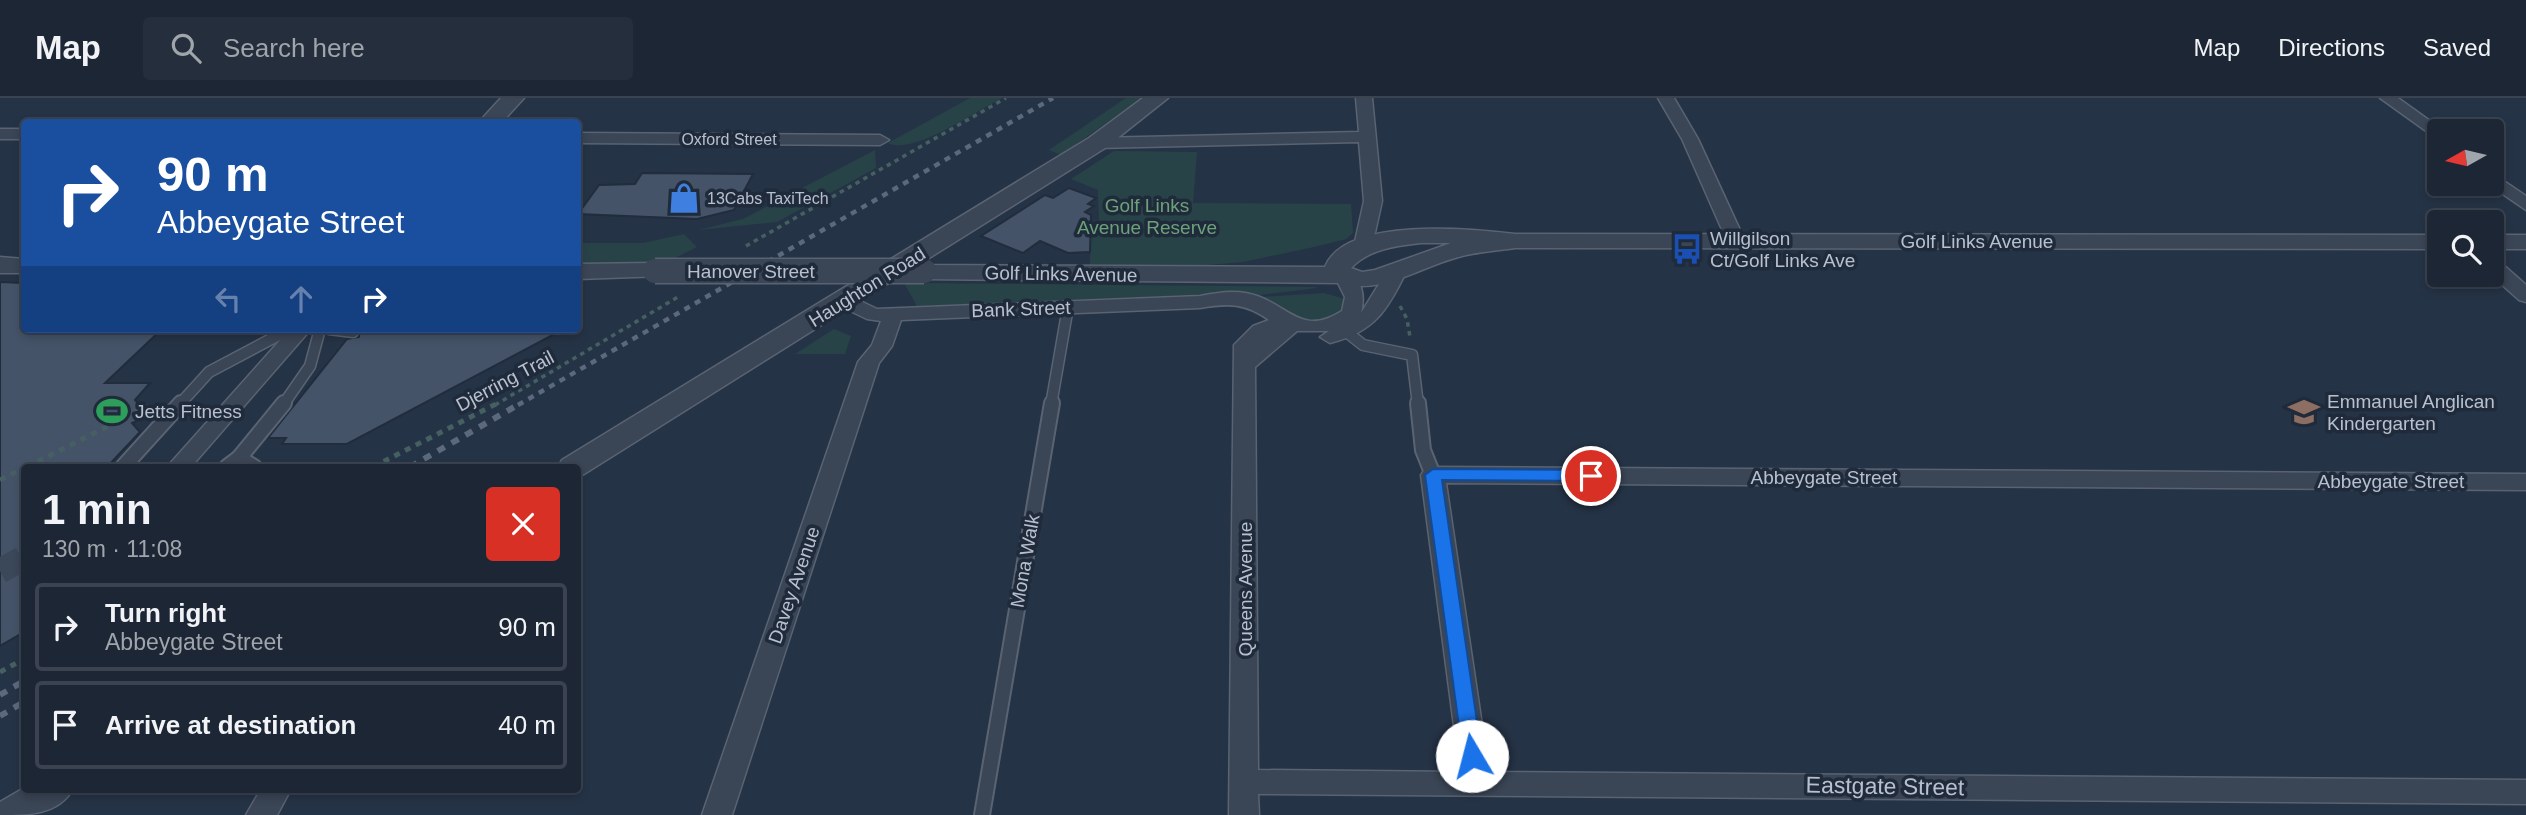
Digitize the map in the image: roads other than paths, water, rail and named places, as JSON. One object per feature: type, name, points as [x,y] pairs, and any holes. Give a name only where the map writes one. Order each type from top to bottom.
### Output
[{"type":"street","points":[[493,119],[513,98]]},
{"type":"street","name":"Haughton Road","points":[[578,464],[1105,138],[1157,98]]},
{"type":"street","points":[[1281,327],[1311,339],[1371,317],[1406,261],[1405,251],[1393,240],[1373,201],[1364,98]]},
{"type":"street","points":[[1666,98],[1690,139],[1736,241]]},
{"type":"street","points":[[2388,98],[2427,126]]},
{"type":"street","points":[[0,134],[21,134]]},
{"type":"street","name":"Oxford Street","points":[[581,138],[880,140]]},
{"type":"street","points":[[1105,138],[1367,141]]},
{"type":"street","points":[[2504,188],[2526,205]]},
{"type":"street","points":[[1341,328],[1354,306],[1349,264],[1373,201]]},
{"type":"street","name":"Golf Links Avenue","points":[[924,271],[1199,275],[1349,264],[1393,240],[1479,237],[1515,241],[2427,242]]},
{"type":"street","name":"Golf Links Avenue","points":[[1349,264],[1376,279],[1467,247],[1515,241]]},
{"type":"street","points":[[2504,242],[2526,242]]},
{"type":"street","points":[[0,265],[21,265]]},
{"type":"street","name":"Hanover Street","points":[[581,272],[924,271]]},
{"type":"street","points":[[2504,276],[2526,296]]},
{"type":"street","name":"Bank Street","points":[[845,301],[883,314],[1200,302],[1239,307],[1281,327]]},
{"type":"street","name":"Davey Avenue","points":[[717,815],[872,356],[882,346],[883,314]]},
{"type":"street","name":"Queens Avenue","points":[[1244,815],[1246,363],[1281,327]]},
{"type":"street","points":[[181,464],[297,333]]},
{"type":"street","points":[[1433,475],[1476,782]]},
{"type":"street","name":"Abbeygate Street","points":[[1433,475],[2526,482]]},
{"type":"street","name":"Eastgate Street","points":[[1244,782],[2526,792]]},
{"type":"street","points":[[12,815],[48,793]]},
{"type":"street","points":[[261,815],[275,793]]},
{"type":"lane","name":"Mona Walk","points":[[982,815],[1068,307]]},
{"type":"lane","points":[[1341,328],[1363,345],[1412,355],[1423,450],[1433,475]]},
{"type":"lane","points":[[126,464],[209,372],[282,333]]},
{"type":"lane","points":[[231,464],[313,374],[320,333]]},
{"type":"lane","points":[[239,458],[249,464]]},
{"type":"tunnel","points":[[0,571],[21,560]]},
{"type":"railway","points":[[518,405],[1053,98]]},
{"type":"railway","points":[[415,464],[521,403]]},
{"type":"railway","points":[[0,695],[21,683]]},
{"type":"railway","points":[[0,716],[21,704]]},
{"type":"place","name":"13Cabs TaxiTech","points":[[684,198]]},
{"type":"place","name":"Willgilson Ct/Golf Links Ave","points":[[1687,249]]},
{"type":"place","name":"Jetts Fitness","points":[[112,411]]},
{"type":"place","name":"Emmanuel Anglican Kindergarten","points":[[2304,412]]},
{"type":"park label","name":"Golf Links Avenue Reserve","points":[[1147,216]]}]
